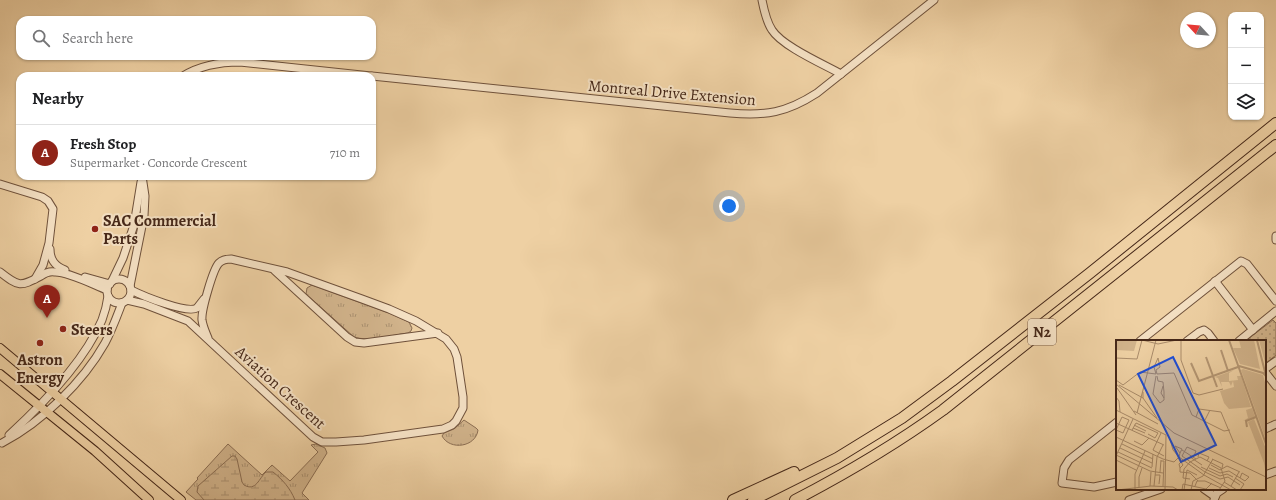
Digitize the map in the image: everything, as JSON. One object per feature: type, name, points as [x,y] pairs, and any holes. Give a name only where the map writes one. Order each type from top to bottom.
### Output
[{"type":"highway","name":"N2","points":[[753,500],[837,458],[902,418],[952,381],[1276,123]]},
{"type":"highway","name":"N2","points":[[795,500],[887,449],[943,410],[1276,145]]},
{"type":"highway","points":[[733,500],[797,471],[819,459],[828,457],[837,458]]},
{"type":"main road","points":[[0,348],[181,500]]},
{"type":"main road","points":[[0,374],[95,451],[149,500]]},
{"type":"street","points":[[762,0],[772,31],[802,53],[841,74]]},
{"type":"street","name":"Montreal Drive Extension","points":[[376,76],[692,109],[754,114],[773,113],[801,103],[817,93],[934,0]]},
{"type":"street","name":"Montreal Drive Extension","points":[[191,72],[198,68],[230,62],[269,64],[338,72]]},
{"type":"street","points":[[1,444],[52,392],[79,359],[92,340],[102,319],[109,288],[123,258],[134,225],[142,180]]},
{"type":"street","points":[[1,444],[13,437],[46,412],[70,391],[101,349],[124,302],[131,295],[144,216],[145,196],[142,180]]},
{"type":"street","points":[[0,184],[40,196],[50,204],[53,212],[49,243],[43,265],[35,279]]},
{"type":"street","points":[[49,243],[51,258],[56,265],[109,288]]},
{"type":"street","name":"Aviation Crescent","points":[[124,302],[144,304],[186,320],[208,338],[313,437],[322,442],[364,440],[443,429],[452,425],[456,421],[463,408],[457,357],[450,344],[438,333],[389,309],[272,268],[234,259],[227,259],[220,262],[215,268],[202,316],[203,325],[208,338]]},
{"type":"street","points":[[1141,340],[1239,262],[1244,261],[1276,301]]},
{"type":"street","name":"Aviation Crescent","points":[[272,268],[347,337],[355,342],[364,343],[438,333]]},
{"type":"street","points":[[0,272],[17,283],[27,283],[49,272],[58,272],[109,288]]},
{"type":"street","points":[[109,288],[115,280],[122,279],[128,283],[131,288]]},
{"type":"street","points":[[1215,281],[1253,330]]},
{"type":"street","points":[[109,288],[113,301],[124,302]]},
{"type":"street","name":"Aviation Crescent","points":[[131,288],[151,298],[190,310],[197,308],[207,293]]},
{"type":"street","points":[[1240,340],[1276,311]]},
{"type":"street","points":[[1188,340],[1204,330],[1213,340]]},
{"type":"street","points":[[1266,368],[1276,360]]},
{"type":"street","points":[[1266,373],[1276,386]]},
{"type":"street","points":[[1116,423],[1070,460],[1064,468],[1062,483],[1094,487],[1116,482]]},
{"type":"street","points":[[1266,429],[1276,424]]},
{"type":"street","points":[[1266,475],[1276,471]]},
{"type":"street","points":[[1129,500],[1158,490]]},
{"type":"street","points":[[1205,490],[1214,498],[1217,493],[1222,490]]},
{"type":"green space","points":[[312,285],[389,313],[409,322],[412,328],[411,331],[408,333],[366,339],[354,337],[306,294],[307,288]]},
{"type":"green space","points":[[1273,320],[1276,323],[1276,355],[1266,363],[1266,340],[1248,339]]},
{"type":"green space","points":[[464,420],[478,430],[473,440],[462,445],[451,444],[446,441],[442,436],[444,433],[454,429]]},
{"type":"green space","points":[[228,444],[262,475],[272,465],[290,481],[318,452],[311,445],[316,444],[325,448],[327,453],[302,493],[309,500],[196,500],[186,492]]},
{"type":"green space","points":[[232,456],[235,456],[237,459],[244,485],[252,487],[266,472],[273,472],[286,484],[295,500],[204,500],[197,492],[198,486]]},
{"type":"place","name":"SAC Commercial Parts","points":[[95,229]]},
{"type":"place","name":"Fresh Stop","points":[[47,318]]},
{"type":"place","name":"Steers","points":[[63,329]]},
{"type":"place","name":"Astron Energy","points":[[40,343]]}]
